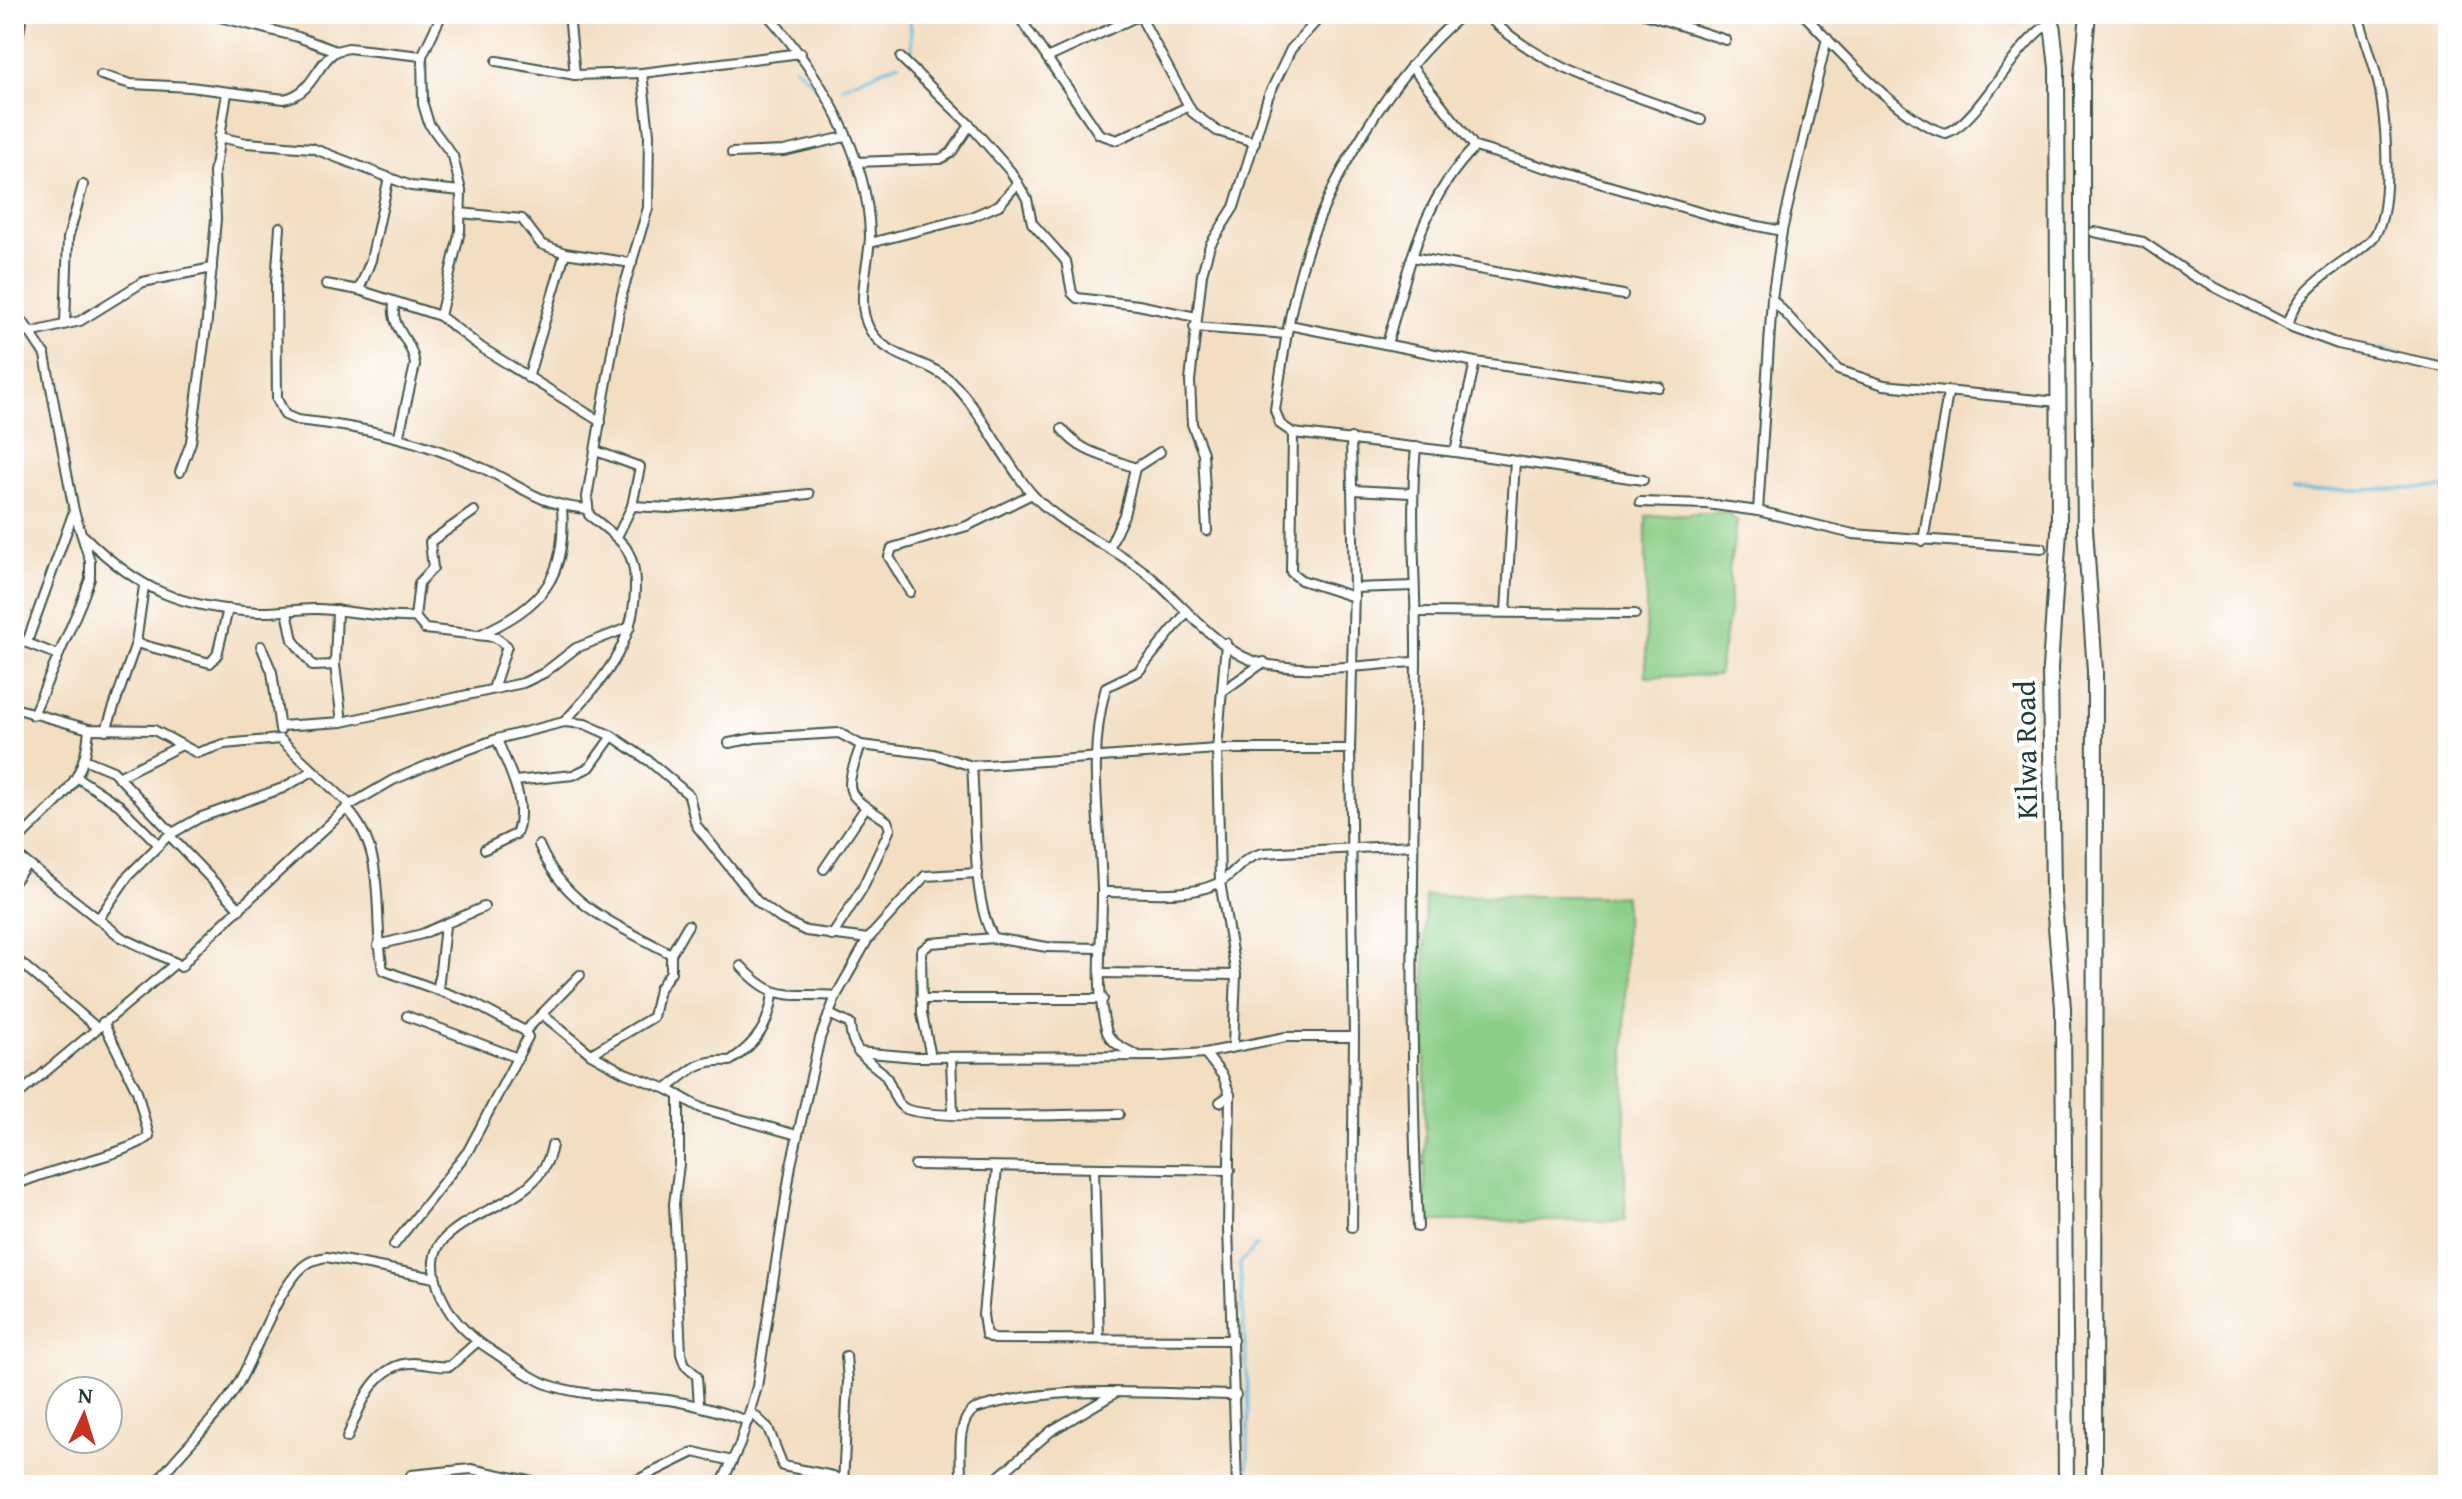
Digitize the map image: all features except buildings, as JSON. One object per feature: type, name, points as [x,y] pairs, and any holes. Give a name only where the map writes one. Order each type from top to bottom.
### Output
[{"type":"highway","points":[[2088,14],[2082,77],[2082,263],[2085,529],[2095,671],[2094,1485]]},
{"type":"highway","name":"Kilwa Road","points":[[2052,18],[2057,68],[2059,531],[2050,668],[2053,892],[2063,1008],[2066,1485]]},
{"type":"street","points":[[208,14],[298,37],[336,51],[348,48],[422,56]]},
{"type":"street","points":[[440,316],[460,213],[461,191],[453,156],[429,124],[421,81],[422,56],[442,14]]},
{"type":"street","points":[[569,14],[575,75]]},
{"type":"street","points":[[767,14],[801,53],[856,162],[870,243],[865,266],[865,314],[869,329],[899,356],[950,380],[1032,494],[1062,521],[1146,573],[1187,612],[1243,656],[1264,662],[1320,667],[1416,662]]},
{"type":"street","points":[[1017,14],[1099,134],[1117,140],[1189,106]]},
{"type":"street","points":[[1047,58],[1140,14],[1189,106],[1217,131],[1255,142]]},
{"type":"street","points":[[1207,531],[1203,453],[1191,413],[1194,327],[1210,245],[1234,207],[1268,97],[1291,49],[1323,14]]},
{"type":"street","points":[[1463,14],[1411,66],[1381,103],[1333,194],[1302,268],[1275,410],[1280,424],[1293,433],[1351,438],[1643,480]]},
{"type":"street","points":[[1485,14],[1532,53],[1614,89],[1701,120]]},
{"type":"street","points":[[1645,14],[1726,40]]},
{"type":"street","points":[[1803,14],[1924,126],[1946,133],[1972,111],[2052,18]]},
{"type":"street","points":[[2288,325],[2295,304],[2310,285],[2371,239],[2382,225],[2384,153],[2381,94],[2358,14]]},
{"type":"street","points":[[14,64],[19,15]]},
{"type":"street","points":[[1758,511],[1772,299],[1782,231],[1827,38]]},
{"type":"street","points":[[101,75],[131,84],[284,99],[298,96],[312,84],[336,51]]},
{"type":"street","points":[[497,61],[575,75],[642,73],[801,53]]},
{"type":"street","points":[[901,58],[970,125],[1018,183],[1027,199],[1032,223],[1066,261],[1072,293],[1077,298],[1138,305],[1196,317]]},
{"type":"street","points":[[1411,66],[1475,147],[1723,219],[1782,231]]},
{"type":"street","points":[[564,722],[610,670],[623,650],[630,627],[634,567],[617,537],[589,515],[587,509],[616,327],[648,208],[649,134],[642,73]]},
{"type":"street","points":[[180,472],[191,442],[212,268],[216,219],[214,173],[227,93]]},
{"type":"street","points":[[856,162],[940,159],[951,153],[970,125]]},
{"type":"street","points":[[219,137],[247,143],[312,148],[435,191],[461,191]]},
{"type":"street","points":[[732,153],[784,151],[845,137]]},
{"type":"street","points":[[1387,344],[1412,257],[1442,183],[1475,147]]},
{"type":"street","points":[[359,290],[371,260],[389,177]]},
{"type":"street","points":[[870,243],[971,217],[999,205],[1018,183]]},
{"type":"street","points":[[65,324],[68,238],[83,185]]},
{"type":"street","points":[[460,213],[522,219],[541,244],[565,253],[632,263]]},
{"type":"street","points":[[280,227],[276,283],[277,399],[285,415],[297,420],[399,435],[483,468],[537,499],[562,507],[587,509]]},
{"type":"street","points":[[2094,232],[2143,242],[2193,276],[2288,325],[2338,344],[2448,368]]},
{"type":"street","points":[[528,378],[565,253]]},
{"type":"street","points":[[1412,257],[1623,295]]},
{"type":"street","points":[[30,333],[92,316],[143,282],[212,268]]},
{"type":"street","points":[[326,284],[359,290],[440,316],[528,378],[601,422]]},
{"type":"street","points":[[1772,299],[1838,370],[1884,385],[2058,402]]},
{"type":"street","points":[[394,303],[392,319],[414,353],[415,365],[399,435]]},
{"type":"street","points":[[14,308],[45,355],[74,511],[90,561],[90,579],[33,715]]},
{"type":"street","points":[[1194,327],[1288,329],[1387,344],[1475,362],[1659,387]]},
{"type":"street","points":[[1455,452],[1475,362]]},
{"type":"street","points":[[1923,541],[1948,393]]},
{"type":"street","points":[[1062,429],[1072,443],[1087,452],[1135,468]]},
{"type":"street","points":[[1293,433],[1291,572],[1301,580],[1354,593],[1414,586]]},
{"type":"street","points":[[1351,438],[1354,593],[1350,749],[1354,1037],[1352,1227]]},
{"type":"street","points":[[1416,447],[1411,493],[1416,662],[1414,1144],[1418,1227]]},
{"type":"street","points":[[596,451],[640,467],[632,506],[617,537]]},
{"type":"street","points":[[1109,548],[1124,515],[1135,468],[1160,452]]},
{"type":"street","points":[[1506,612],[1515,461]]},
{"type":"street","points":[[1353,490],[1411,493]]},
{"type":"street","points":[[632,506],[669,508],[809,494]]},
{"type":"street","points":[[910,592],[889,557],[892,548],[967,526],[1032,494]]},
{"type":"street","points":[[14,496],[14,523]]},
{"type":"street","points":[[1640,502],[1707,504],[1758,511],[1853,534],[2042,548]]},
{"type":"street","points":[[478,635],[529,609],[546,586],[558,566],[563,545],[562,507]]},
{"type":"street","points":[[27,642],[56,554],[74,511]]},
{"type":"street","points":[[415,617],[419,583],[433,568],[430,542],[474,511]]},
{"type":"street","points":[[84,536],[111,563],[144,586],[171,597],[228,609],[287,612],[308,608],[415,617],[425,629],[495,637],[507,646],[493,689]]},
{"type":"street","points":[[106,730],[136,643],[144,586]]},
{"type":"street","points":[[136,643],[210,663],[217,655],[228,609]]},
{"type":"street","points":[[337,610],[335,665],[342,722]]},
{"type":"street","points":[[287,612],[300,654],[313,666],[335,665]]},
{"type":"street","points":[[1137,1055],[1116,1044],[1106,1032],[1100,973],[1102,892],[1094,759],[1106,687],[1139,671],[1187,612]]},
{"type":"street","points":[[1415,612],[1635,614]]},
{"type":"street","points":[[280,726],[342,722],[493,689],[544,673],[576,648],[630,627]]},
{"type":"street","points":[[14,638],[58,655]]},
{"type":"street","points":[[1226,643],[1217,749],[1220,882],[1236,975],[1233,1045]]},
{"type":"street","points":[[261,646],[272,672],[280,739],[348,807],[358,821],[375,866],[378,945],[383,970],[388,975],[438,989],[525,1031],[528,1037],[468,1151],[394,1245]]},
{"type":"street","points":[[1223,691],[1264,662]]},
{"type":"street","points":[[14,708],[89,729],[154,730],[197,753],[224,744],[280,739]]},
{"type":"street","points":[[14,853],[121,937],[181,967],[348,807],[393,780],[497,739],[564,722],[585,724],[612,736],[649,761],[689,795],[696,825],[757,901],[781,919],[806,931],[868,939]]},
{"type":"street","points":[[14,845],[34,822],[60,803],[78,778],[89,729]]},
{"type":"street","points":[[729,743],[813,732],[839,733],[861,745],[934,754],[972,766],[1217,749],[1350,749]]},
{"type":"street","points":[[515,781],[573,775],[590,767],[612,736]]},
{"type":"street","points":[[485,849],[516,834],[521,822],[515,781],[497,739]]},
{"type":"street","points":[[832,936],[862,889],[890,829],[887,821],[848,790],[861,745]]},
{"type":"street","points":[[118,777],[180,746]]},
{"type":"street","points":[[84,759],[118,777],[240,909]]},
{"type":"street","points":[[972,766],[978,873],[986,927],[994,938]]},
{"type":"street","points":[[99,918],[128,876],[171,834],[199,818],[283,788],[311,772]]},
{"type":"street","points":[[78,778],[119,805],[159,845]]},
{"type":"street","points":[[824,869],[866,807]]},
{"type":"street","points":[[539,845],[548,866],[580,904],[671,954]]},
{"type":"street","points":[[1102,892],[1183,892],[1220,882],[1246,857],[1350,846],[1413,845]]},
{"type":"street","points":[[14,881],[27,864]]},
{"type":"street","points":[[721,1485],[750,1416],[797,1135],[836,996],[868,939],[925,876],[978,873]]},
{"type":"street","points":[[378,945],[445,926],[484,907]]},
{"type":"street","points":[[591,1054],[653,1017],[659,989],[671,972],[671,954],[688,925]]},
{"type":"street","points":[[438,989],[445,926]]},
{"type":"street","points":[[931,1057],[921,999],[921,951],[931,943],[994,938],[1047,947],[1099,948]]},
{"type":"street","points":[[14,957],[100,1025],[137,1091],[149,1136],[138,1145],[40,1174],[14,1186]]},
{"type":"street","points":[[14,1098],[176,963]]},
{"type":"street","points":[[741,966],[758,985],[773,994],[836,996]]},
{"type":"street","points":[[1100,973],[1236,975]]},
{"type":"street","points":[[525,1031],[580,975]]},
{"type":"street","points":[[667,1089],[706,1061],[714,1058],[730,1061],[742,1053],[764,1032],[773,994]]},
{"type":"street","points":[[921,999],[1103,999]]},
{"type":"street","points":[[829,1014],[850,1024],[858,1052],[867,1064],[884,1074],[897,1102],[905,1109],[953,1114],[1119,1114]]},
{"type":"street","points":[[543,1015],[591,1054],[625,1073],[667,1089],[701,1108],[797,1135]]},
{"type":"street","points":[[407,1016],[518,1058]]},
{"type":"street","points":[[858,1052],[931,1057],[1205,1053],[1233,1045],[1286,1037],[1354,1037]]},
{"type":"street","points":[[1205,1053],[1223,1076],[1230,1095],[1228,1228],[1237,1485]]},
{"type":"street","points":[[951,1057],[953,1114]]},
{"type":"street","points":[[679,1095],[679,1164],[674,1204],[681,1354],[685,1365],[697,1376],[699,1406]]},
{"type":"street","points":[[1220,1102],[1230,1095]]},
{"type":"street","points":[[552,1145],[548,1166],[512,1200],[465,1222],[437,1246],[433,1261],[435,1278],[449,1312],[477,1342],[545,1383],[574,1391],[699,1406],[750,1416],[768,1428],[783,1466],[833,1476],[843,1484]]},
{"type":"street","points":[[915,1165],[1230,1170]]},
{"type":"street","points":[[997,1168],[983,1315],[986,1335],[994,1339],[1233,1340]]},
{"type":"street","points":[[1094,1168],[1099,1338]]},
{"type":"street","points":[[155,1485],[179,1452],[237,1386],[282,1295],[303,1266],[327,1257],[435,1278]]},
{"type":"street","points":[[347,1438],[367,1393],[384,1374],[400,1364],[450,1366],[477,1342]]},
{"type":"street","points":[[843,1484],[848,1381],[846,1356]]},
{"type":"street","points":[[989,1485],[1051,1431],[1113,1395]]},
{"type":"street","points":[[961,1485],[963,1426],[967,1414],[975,1409],[1033,1398],[1236,1395]]},
{"type":"street","points":[[627,1485],[694,1452],[732,1461]]},
{"type":"street","points":[[411,1475],[456,1468],[498,1473],[549,1485]]},
{"type":"street","points":[[493,1485],[498,1473]]},
{"type":"green space","points":[[1727,512],[1737,522],[1729,570],[1730,606],[1718,675],[1646,677],[1646,516]]},
{"type":"green space","points":[[1425,896],[1625,896],[1625,1221],[1425,1221]]},
{"type":"waterway","points":[[910,14],[912,52]]},
{"type":"waterway","points":[[841,87],[899,63]]},
{"type":"waterway","points":[[794,66],[818,88]]},
{"type":"waterway","points":[[2258,305],[2272,313]]},
{"type":"waterway","points":[[2381,349],[2401,354]]},
{"type":"waterway","points":[[2291,491],[2448,488]]},
{"type":"waterway","points":[[1247,1485],[1249,1405],[1240,1263],[1257,1245]]}]
